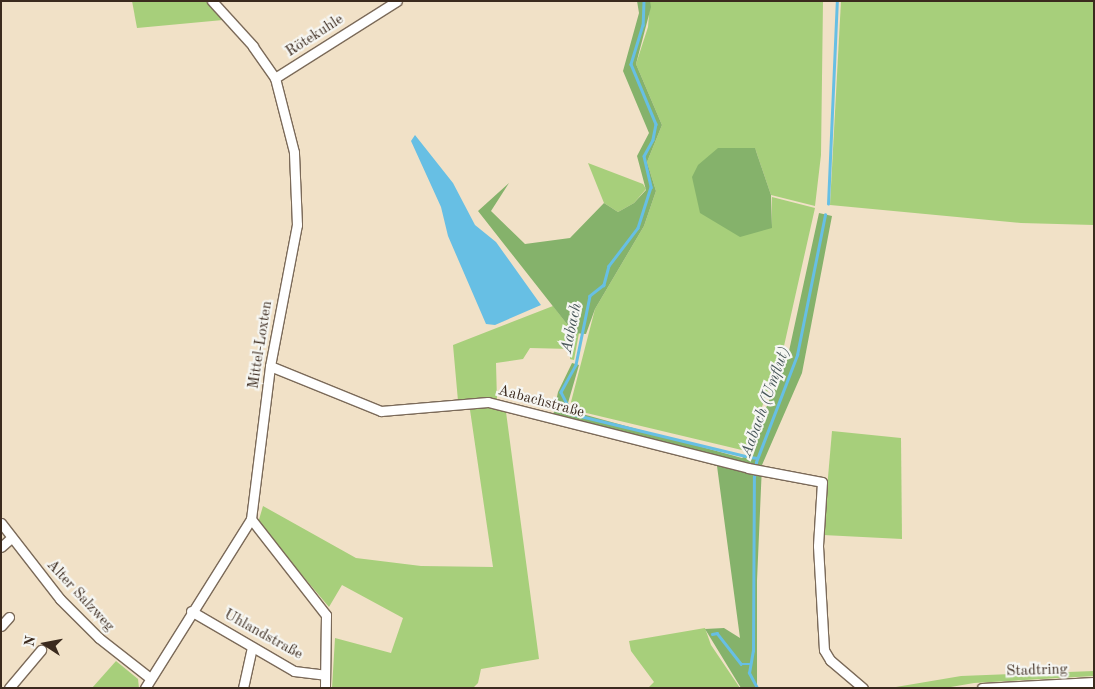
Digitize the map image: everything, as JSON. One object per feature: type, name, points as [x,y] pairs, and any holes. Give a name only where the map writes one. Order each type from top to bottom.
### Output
[{"type":"street","name":"Mittel-Loxten","points":[[145,688],[191,610],[251,519],[270,366],[297,225],[294,152],[275,78],[253,46],[212,1]]},
{"type":"street","name":"Rötekuhle","points":[[275,78],[397,1]]},
{"type":"street","name":"Aabachstraße","points":[[270,366],[381,411],[488,402],[748,468],[822,482],[818,546],[824,650],[830,660],[863,688]]},
{"type":"street","points":[[251,519],[326,615],[325,688]]},
{"type":"street","name":"Alter Salzweg","points":[[1,523],[60,599],[99,638],[150,678]]},
{"type":"street","points":[[1,548],[11,538]]},
{"type":"street","name":"Uhlandstraße","points":[[191,610],[252,648],[294,671],[325,674]]},
{"type":"street","points":[[1,626],[9,617]]},
{"type":"street","points":[[243,688],[252,648]]},
{"type":"street","points":[[9,688],[41,650]]},
{"type":"street","name":"Stadtring","points":[[982,688],[1094,682]]},
{"type":"green space","points":[[132,1],[206,1],[223,20],[137,28]]},
{"type":"green space","points":[[637,1],[650,1],[651,7],[636,64],[662,125],[647,162],[656,191],[644,226],[595,309],[586,334],[574,333],[478,211],[509,183],[491,211],[525,244],[570,238],[604,203],[618,212],[634,203],[646,190],[637,156],[649,133],[623,71],[639,13]]},
{"type":"green space","points":[[650,1],[823,1],[821,155],[815,206],[771,195],[755,148],[772,228],[772,197],[815,208],[784,346],[746,451],[578,411],[571,402],[595,309],[644,226],[656,191],[647,162],[662,125],[636,64],[648,27]]},
{"type":"green space","points":[[841,1],[1094,1],[1094,225],[1021,223],[830,205]]},
{"type":"green space","points":[[718,148],[755,148],[771,195],[772,228],[740,237],[700,213],[692,177],[698,165]]},
{"type":"green space","points":[[588,163],[643,184],[646,189],[634,203],[618,212],[604,203]]},
{"type":"green space","points":[[819,213],[832,216],[802,373],[762,465],[757,581],[757,688],[741,688],[705,629],[724,628],[740,638],[717,466],[553,416],[558,392],[572,363],[579,365],[568,403],[575,412],[742,458],[753,451],[758,428],[789,351]]},
{"type":"green space","points":[[553,306],[574,333],[579,333],[574,360],[570,359],[571,349],[530,348],[523,359],[496,363],[497,401],[458,401],[453,345]]},
{"type":"green space","points":[[484,407],[506,412],[539,659],[481,669],[478,683],[473,688],[332,688],[335,638],[391,653],[403,618],[342,585],[329,607],[258,523],[263,506],[356,558],[421,566],[493,567],[470,410]]},
{"type":"green space","points":[[832,431],[901,438],[902,539],[823,535]]},
{"type":"green space","points":[[705,628],[711,645],[740,688],[648,688],[654,682],[631,651],[629,641]]},
{"type":"green space","points":[[116,661],[138,679],[139,688],[92,688]]},
{"type":"green space","points":[[1094,671],[1094,676],[974,683],[945,688],[890,688],[961,676]]},
{"type":"water","points":[[415,135],[453,183],[475,225],[496,242],[541,305],[495,325],[486,324],[448,236],[441,207],[411,141]]},
{"type":"waterway","name":"Aabach","points":[[644,1],[643,25],[631,64],[656,124],[653,140],[644,156],[651,187],[638,228],[609,266],[604,285],[590,296],[576,365],[561,392],[572,414],[745,456]]},
{"type":"waterway","name":"Aabach (Umflut)","points":[[828,204],[837,1]]},
{"type":"waterway","name":"Aabach (Umflut)","points":[[757,688],[749,673],[753,651],[754,477],[756,462],[797,355],[825,215]]},
{"type":"waterway","name":"Aabach","points":[[750,457],[757,458]]},
{"type":"waterway","points":[[712,634],[717,633],[741,664],[751,664]]}]
